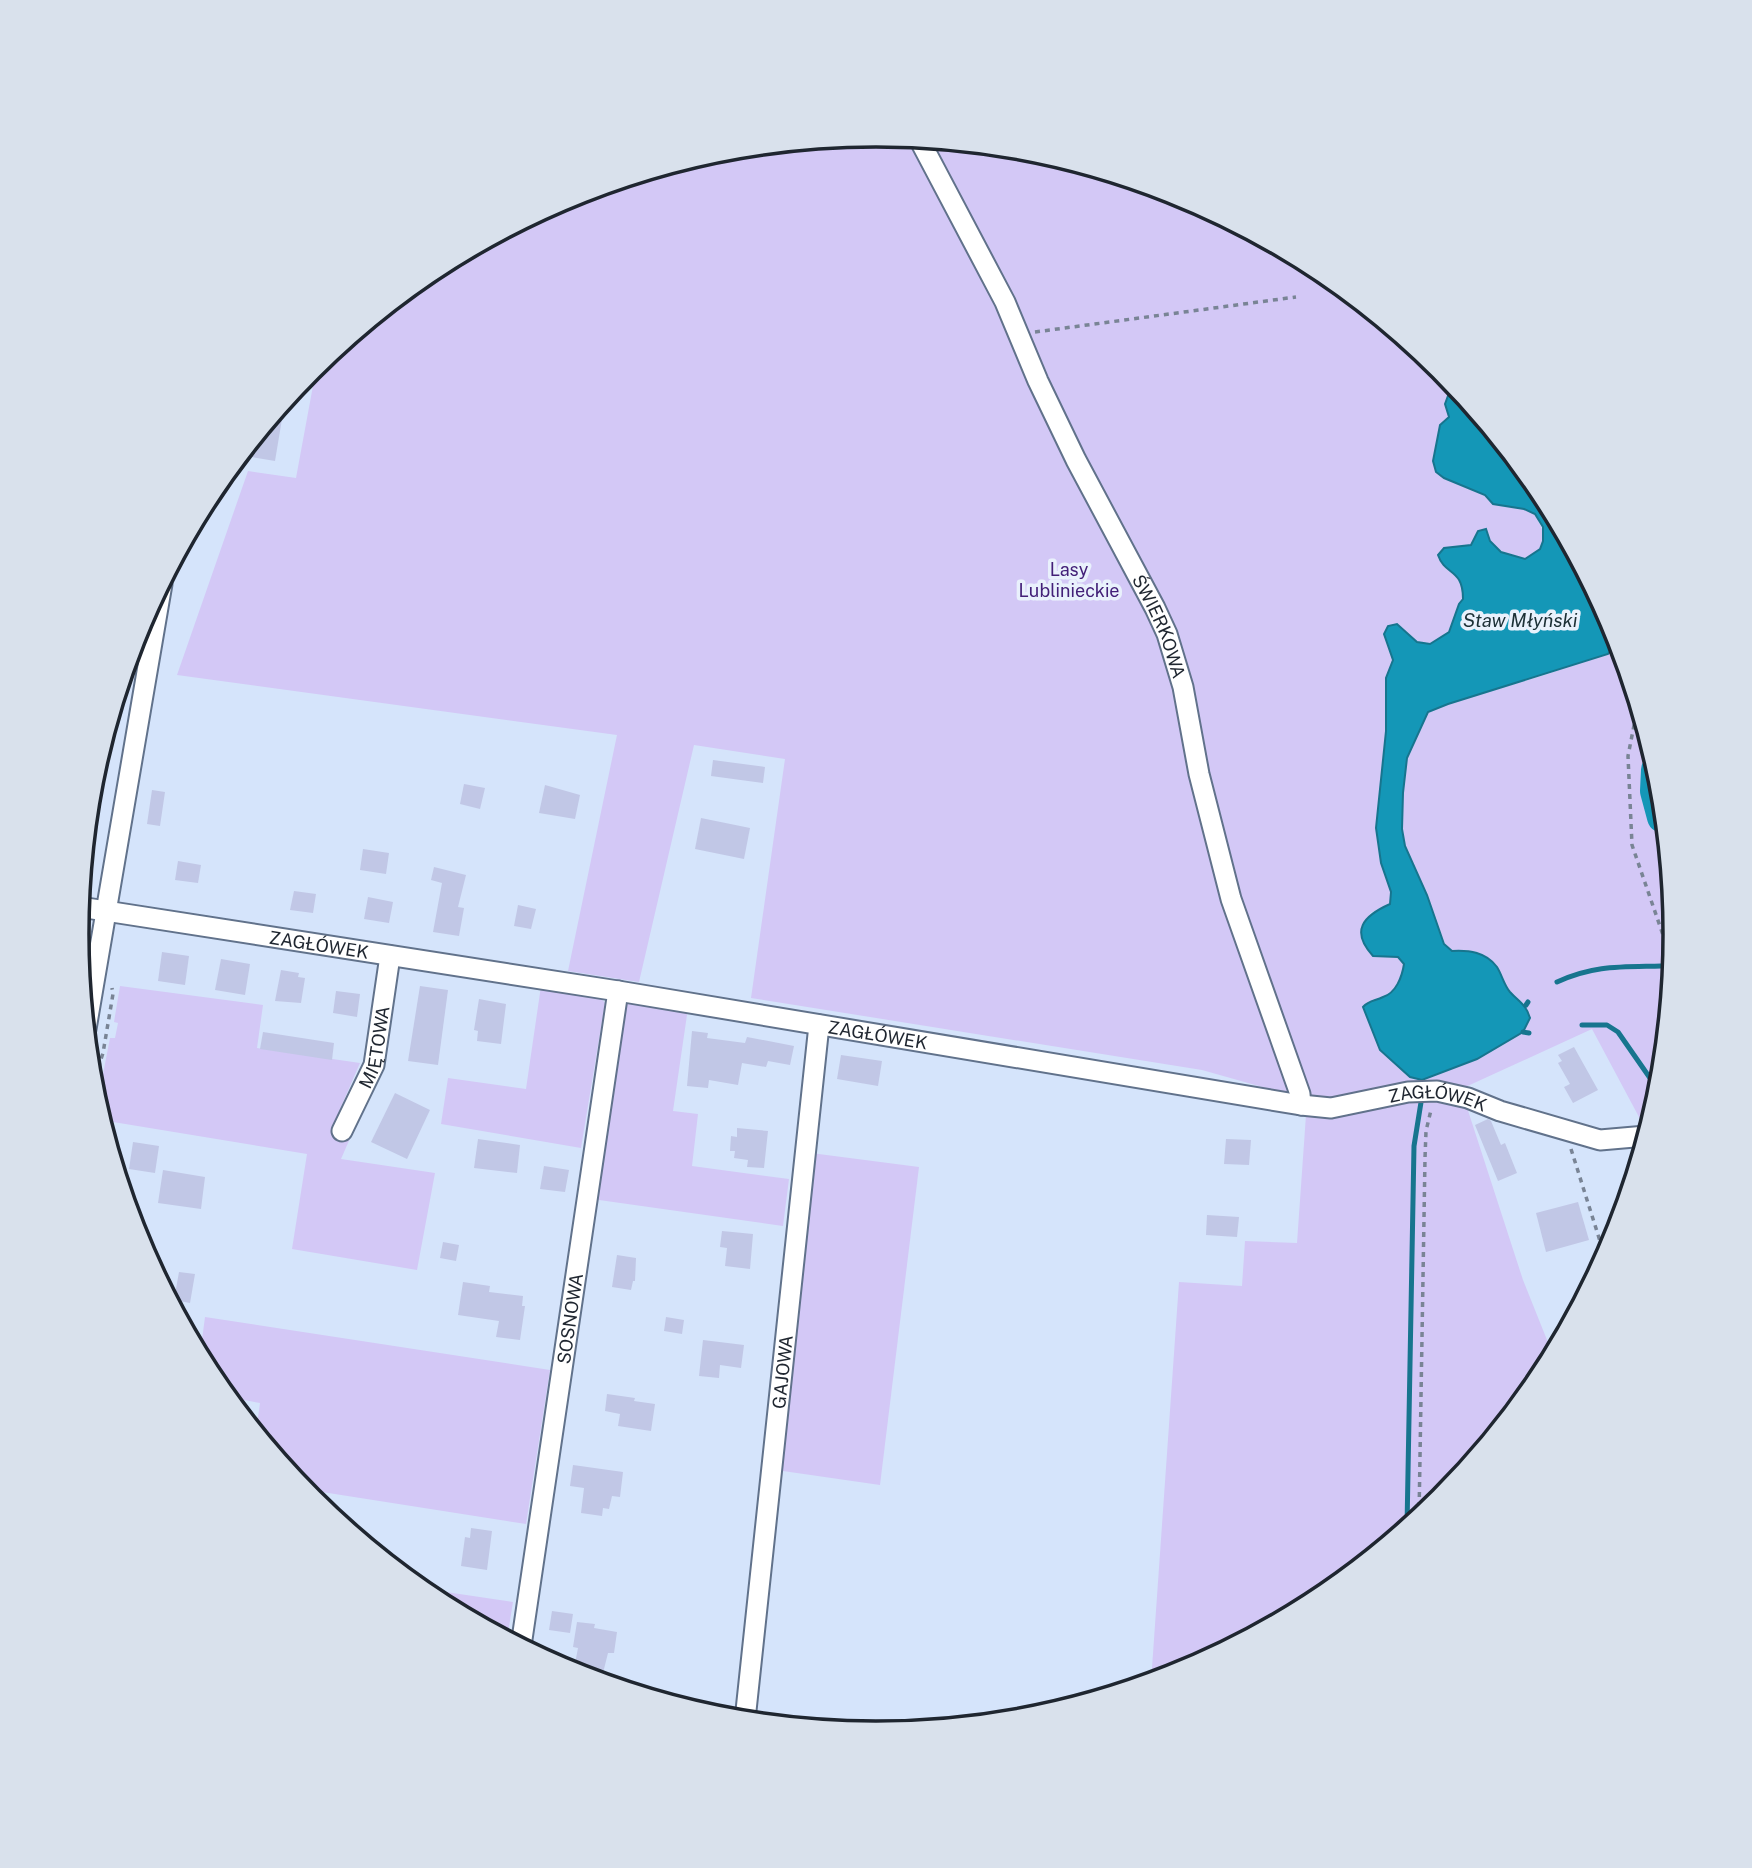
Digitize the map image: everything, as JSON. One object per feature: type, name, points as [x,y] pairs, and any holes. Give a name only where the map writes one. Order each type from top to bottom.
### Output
[{"type":"street","name":"ŚWIERKOWA","points":[[924,149],[1005,302],[1038,382],[1076,460],[1167,634],[1183,687],[1199,775],[1225,877],[1300,1094],[1301,1105]]},
{"type":"street","points":[[92,994],[156,616]]},
{"type":"street","name":"ZAGŁÓWEK","points":[[90,909],[618,991],[1301,1105],[1331,1108],[1408,1093],[1437,1091],[1468,1098],[1600,1140],[1636,1137]]},
{"type":"street","name":"MIĘTOWA","points":[[342,1132],[374,1065],[390,956]]},
{"type":"street","name":"SOSNOWA","points":[[522,1637],[618,991]]},
{"type":"street","name":"GAJOWA","points":[[746,1710],[819,1025]]},
{"type":"path","points":[[1019,334],[1296,297]]},
{"type":"path","points":[[1634,723],[1628,756],[1632,845],[1663,935]]},
{"type":"path","points":[[1419,1502],[1426,1131],[1437,1091]]},
{"type":"path","points":[[1564,1130],[1600,1241]]},
{"type":"green space","name":"Lasy Lublinieckie","points":[[876,147],[916,149],[989,289],[1011,291],[932,150],[1029,162],[1080,174],[1177,207],[1224,228],[1313,280],[1395,342],[1450,396],[1449,417],[1436,472],[1487,496],[1497,505],[1530,510],[1542,528],[1543,540],[1534,555],[1523,558],[1501,550],[1490,541],[1489,533],[1441,563],[1458,578],[1463,599],[1448,632],[1436,641],[1425,644],[1415,640],[1397,624],[1393,660],[1386,678],[1386,731],[1376,828],[1381,863],[1391,892],[1390,904],[1370,913],[1404,964],[1400,980],[1393,990],[1368,1002],[1380,1050],[1410,1077],[1526,1005],[1508,991],[1496,966],[1467,950],[1452,951],[1445,944],[1405,846],[1402,802],[1404,767],[1428,712],[1551,673],[1609,650],[1636,730],[1648,781],[1661,883],[1661,985],[1656,1037],[1640,1120],[1592,1029],[1461,1089],[1523,1280],[1548,1342],[1500,1413],[1468,1453],[1395,1526],[1313,1588],[1224,1640],[1152,1670],[1179,1282],[1242,1286],[1245,1241],[1297,1243],[1306,1115],[1327,1118],[1458,1090],[1344,1103],[1291,1095],[1202,1070],[751,998],[785,759],[694,745],[639,982],[568,971],[617,735],[177,675],[248,471],[296,478],[313,385],[357,342],[439,280],[528,228],[575,207],[672,174],[773,154]]},
{"type":"green space","points":[[120,986],[263,1005],[257,1048],[360,1063],[334,1123],[335,1133],[351,1136],[341,1159],[435,1173],[417,1270],[292,1249],[307,1154],[112,1122],[102,1077],[110,1038],[115,1038],[118,1023],[114,1022]]},
{"type":"green space","points":[[541,986],[596,993],[605,1003],[581,1148],[441,1124],[448,1078],[526,1089]]},
{"type":"green space","points":[[630,999],[688,1008],[673,1111],[698,1114],[692,1166],[789,1179],[783,1226],[592,1199],[621,1006]]},
{"type":"green space","points":[[811,1153],[919,1167],[880,1485],[776,1470]]},
{"type":"green space","points":[[205,1317],[550,1370],[526,1524],[322,1492],[284,1453],[258,1420],[260,1403],[243,1400],[202,1339]]},
{"type":"green space","points":[[445,1592],[513,1602],[509,1629]]},
{"type":"water","name":"Staw Młyński","points":[[1448,395],[1500,455],[1530,497],[1582,586],[1610,652],[1428,712],[1407,758],[1402,829],[1405,846],[1427,895],[1444,944],[1452,951],[1477,953],[1493,962],[1508,989],[1524,1006],[1530,1018],[1523,1032],[1477,1059],[1422,1080],[1410,1077],[1380,1050],[1363,1007],[1388,995],[1395,988],[1404,964],[1398,957],[1373,956],[1362,939],[1361,932],[1367,919],[1390,904],[1391,892],[1381,863],[1376,828],[1386,731],[1386,678],[1393,660],[1384,634],[1388,626],[1397,624],[1417,642],[1430,644],[1449,632],[1463,599],[1460,582],[1438,555],[1444,548],[1471,545],[1478,531],[1486,529],[1490,541],[1501,552],[1525,559],[1540,549],[1543,541],[1543,527],[1535,514],[1524,509],[1493,504],[1485,495],[1436,472],[1433,461],[1440,425],[1449,417],[1445,404]]},
{"type":"building","points":[[282,417],[275,461],[251,457]]},
{"type":"building","points":[[713,760],[765,767],[763,783],[711,776]]},
{"type":"building","points":[[464,784],[485,788],[480,809],[460,804]]},
{"type":"building","points":[[545,785],[580,795],[575,819],[539,813]]},
{"type":"building","points":[[152,790],[165,792],[160,826],[147,824]]},
{"type":"building","points":[[701,818],[750,828],[744,859],[695,849]]},
{"type":"building","points":[[363,849],[389,853],[386,874],[360,870]]},
{"type":"building","points":[[178,861],[201,865],[198,883],[175,880]]},
{"type":"building","points":[[434,867],[466,875],[458,907],[464,908],[459,936],[433,932],[442,883],[431,880]]},
{"type":"building","points":[[294,891],[316,894],[313,913],[290,910]]},
{"type":"building","points":[[368,897],[393,902],[389,923],[364,919]]},
{"type":"building","points":[[518,905],[536,909],[531,929],[514,926]]},
{"type":"building","points":[[162,952],[189,956],[185,985],[158,981]]},
{"type":"building","points":[[221,959],[250,964],[245,995],[215,990]]},
{"type":"building","points":[[281,970],[299,973],[298,977],[305,978],[301,1003],[275,1001]]},
{"type":"building","points":[[420,986],[448,990],[438,1065],[408,1061]]},
{"type":"building","points":[[336,991],[360,994],[357,1017],[333,1013]]},
{"type":"building","points":[[479,999],[506,1004],[501,1044],[477,1041],[478,1031],[474,1030]]},
{"type":"building","points":[[692,1031],[708,1033],[707,1038],[745,1043],[747,1037],[794,1046],[790,1065],[768,1061],[766,1067],[742,1063],[738,1085],[709,1080],[708,1088],[687,1086]]},
{"type":"building","points":[[263,1032],[334,1043],[332,1060],[260,1049]]},
{"type":"building","points":[[1574,1047],[1598,1090],[1573,1103],[1564,1087],[1570,1084],[1558,1063],[1562,1061],[1558,1055]]},
{"type":"building","points":[[841,1055],[882,1061],[878,1086],[837,1079]]},
{"type":"building","points":[[395,1093],[430,1110],[407,1159],[371,1142]]},
{"type":"building","points":[[1488,1119],[1501,1145],[1505,1143],[1517,1173],[1498,1181],[1475,1125]]},
{"type":"building","points":[[737,1128],[768,1131],[764,1168],[747,1167],[748,1160],[734,1158],[735,1151],[730,1151],[731,1136],[737,1137]]},
{"type":"building","points":[[478,1139],[520,1145],[517,1173],[474,1168]]},
{"type":"building","points":[[1226,1139],[1251,1140],[1249,1165],[1224,1164]]},
{"type":"building","points":[[133,1142],[159,1146],[155,1173],[129,1169]]},
{"type":"building","points":[[544,1166],[569,1170],[565,1192],[540,1189]]},
{"type":"building","points":[[163,1170],[205,1177],[201,1209],[158,1203]]},
{"type":"building","points":[[1578,1202],[1589,1240],[1546,1252],[1536,1213]]},
{"type":"building","points":[[1207,1215],[1239,1217],[1237,1237],[1206,1235]]},
{"type":"building","points":[[722,1231],[753,1234],[750,1269],[725,1266],[727,1248],[720,1247]]},
{"type":"building","points":[[443,1242],[459,1245],[456,1261],[440,1258]]},
{"type":"building","points":[[617,1255],[636,1258],[635,1281],[631,1290],[612,1287]]},
{"type":"building","points":[[179,1272],[195,1274],[190,1303],[181,1301],[175,1292]]},
{"type":"building","points":[[463,1282],[490,1286],[489,1292],[523,1296],[522,1306],[525,1306],[520,1340],[496,1337],[499,1321],[458,1315]]},
{"type":"building","points":[[666,1317],[684,1320],[682,1334],[664,1331]]},
{"type":"building","points":[[703,1340],[744,1345],[741,1368],[720,1365],[719,1378],[699,1376]]},
{"type":"building","points":[[607,1394],[655,1404],[651,1431],[618,1426],[620,1414],[605,1411]]},
{"type":"building","points":[[573,1465],[623,1472],[620,1497],[612,1496],[609,1509],[603,1508],[602,1516],[581,1513],[584,1488],[570,1486]]},
{"type":"building","points":[[471,1528],[492,1531],[487,1570],[461,1566],[465,1537],[470,1538]]},
{"type":"building","points":[[552,1611],[573,1614],[570,1633],[549,1630]]},
{"type":"building","points":[[577,1622],[595,1624],[594,1628],[617,1632],[614,1653],[608,1653],[603,1672],[575,1661],[578,1648],[573,1647]]},
{"type":"waterway","points":[[1557,982],[1583,972],[1620,967],[1661,966]]},
{"type":"waterway","points":[[1582,1025],[1607,1025],[1618,1032],[1650,1077]]},
{"type":"waterway","points":[[1523,1032],[1529,1033]]},
{"type":"waterway","points":[[1407,1514],[1414,1146],[1422,1096]]}]
